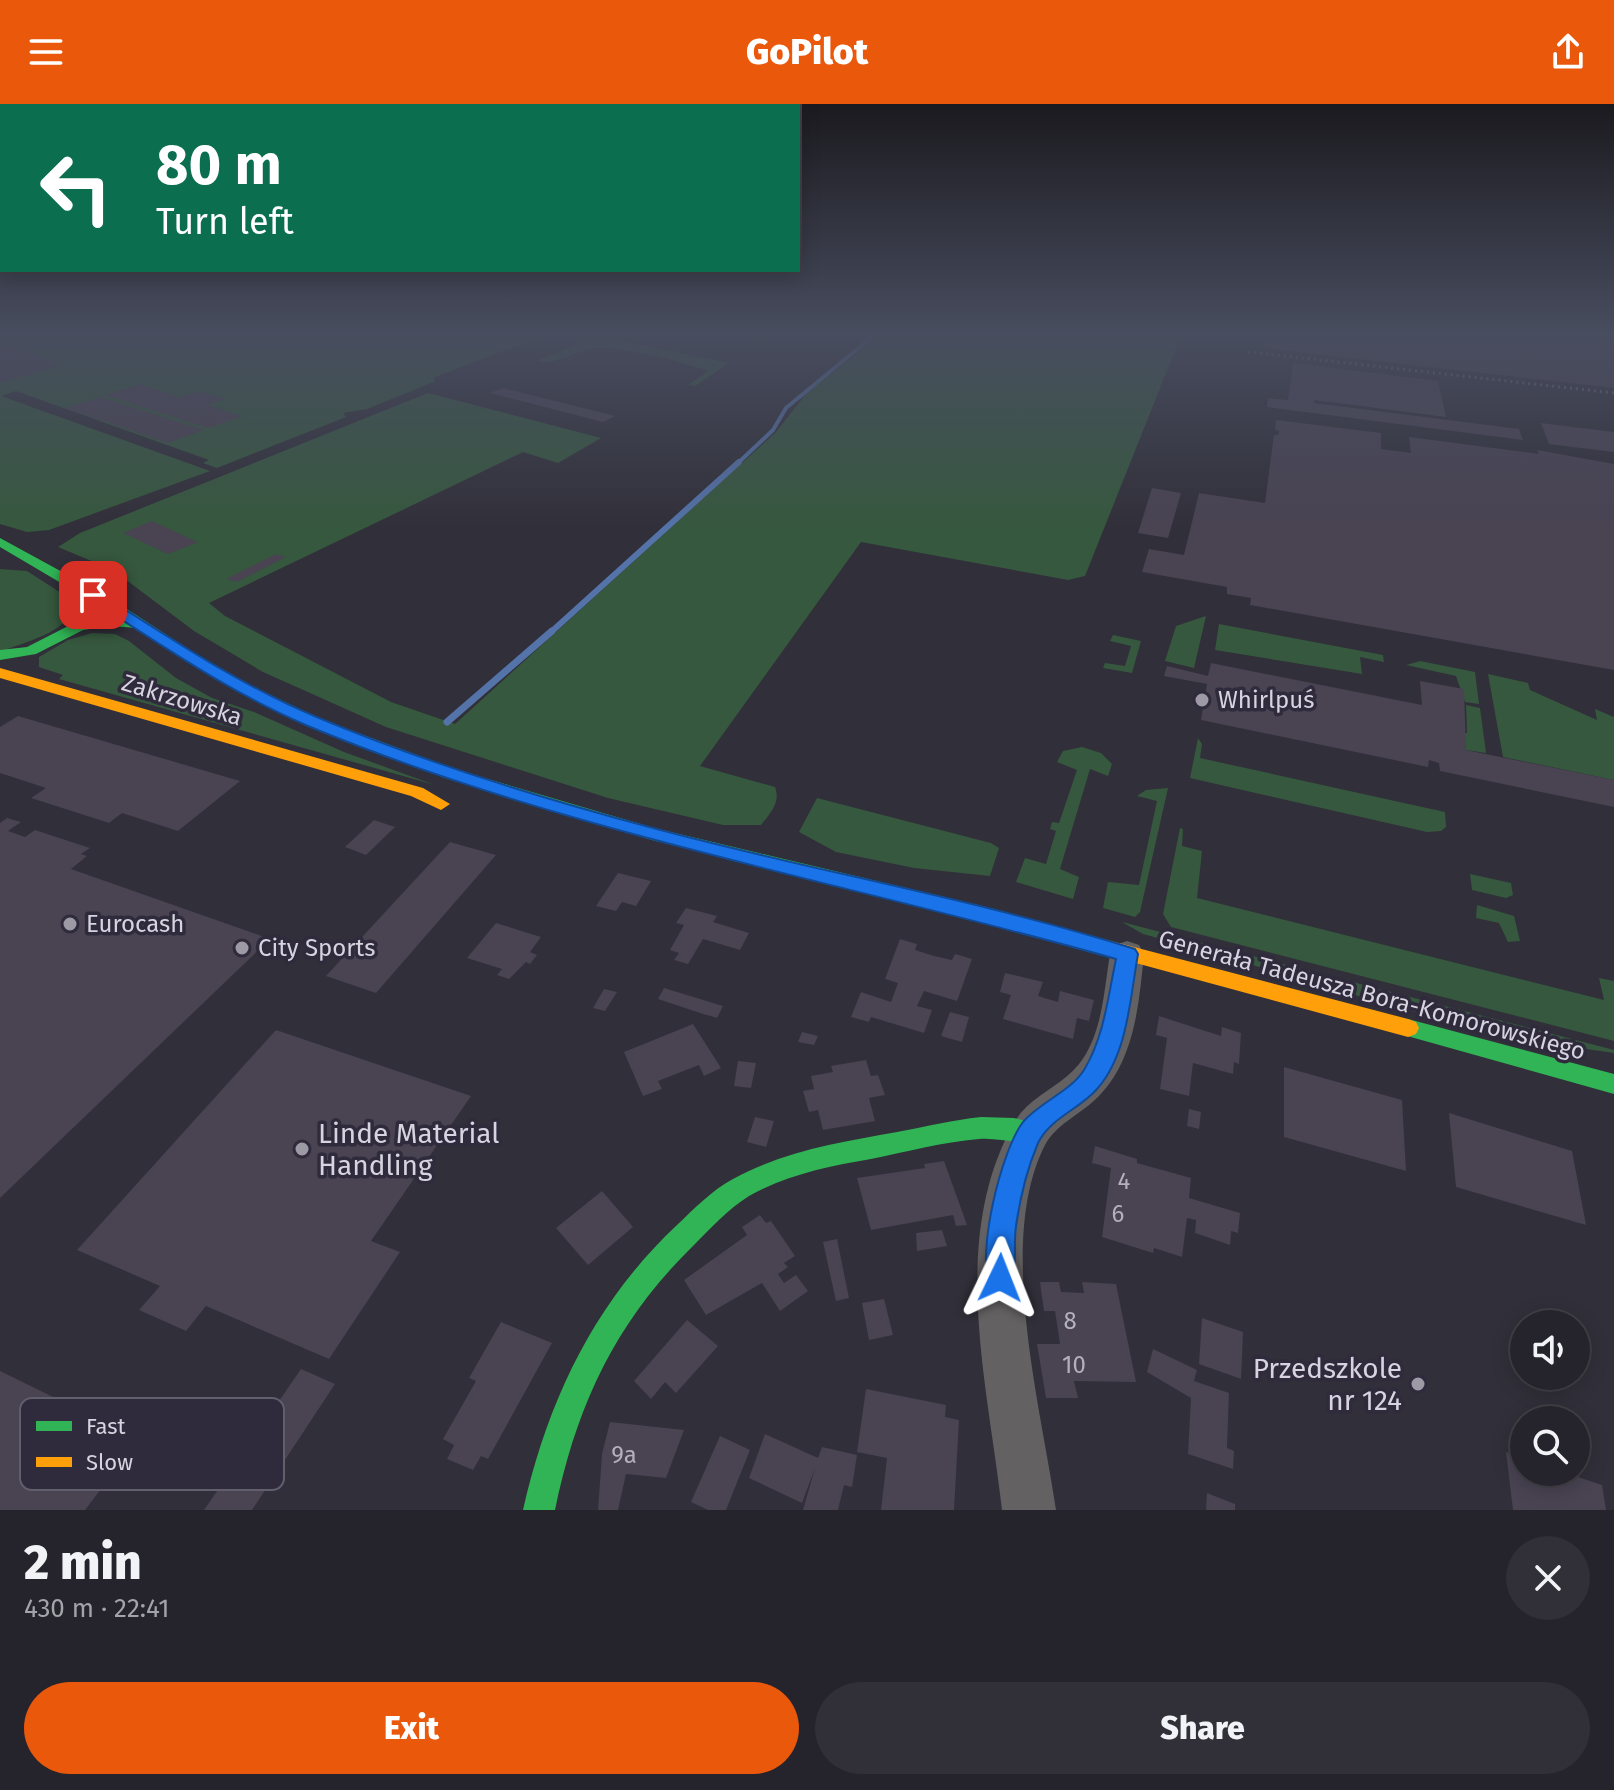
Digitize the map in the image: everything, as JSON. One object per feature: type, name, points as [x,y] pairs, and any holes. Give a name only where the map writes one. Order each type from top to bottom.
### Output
[{"type":"street","name":"Generała Tadeusza Bora-Komorowskiego","points":[[0,542],[45,565],[220,676],[312,721],[451,774],[652,834],[975,912],[1614,1084]]},
{"type":"street","points":[[0,558],[18,551]]},
{"type":"street","points":[[0,564],[45,565]]},
{"type":"street","points":[[79,626],[89,612],[93,595]]},
{"type":"street","points":[[0,655],[31,651],[79,626],[138,624]]},
{"type":"street","points":[[9,675],[31,651]]},
{"type":"street","name":"Zakrzowska","points":[[9,675],[417,792],[441,804]]},
{"type":"street","points":[[1029,1510],[1000,1278],[1002,1228],[1015,1169],[1030,1132],[1048,1113],[1089,1082],[1110,1045],[1127,954]]},
{"type":"street","points":[[539,1510],[543,1480],[586,1362],[626,1299],[672,1243],[742,1187],[802,1166],[986,1127],[1009,1126],[1030,1132]]},
{"type":"green space","points":[[0,398],[210,471],[49,530],[27,532],[0,524]]},
{"type":"green space","points":[[34,398],[395,398],[367,409],[343,413],[346,417],[217,468],[203,463],[209,460]]},
{"type":"green space","points":[[417,398],[446,398],[601,438],[558,463],[523,452],[209,603],[225,616],[391,702],[455,724],[776,432],[803,398],[1156,398],[1085,576],[1068,580],[861,542],[700,766],[775,787],[776,803],[761,825],[723,825],[608,798],[386,727],[263,672],[194,631],[113,570],[58,547],[80,533]]},
{"type":"green space","points":[[0,569],[27,571],[72,600],[75,606],[70,615],[54,630],[0,652]]},
{"type":"green space","points":[[1206,616],[1194,668],[1165,661],[1176,626]]},
{"type":"green space","points":[[1219,624],[1383,655],[1384,662],[1360,657],[1362,674],[1215,650]]},
{"type":"green space","points":[[92,633],[115,634],[129,641],[176,678],[212,698],[435,785],[59,679],[63,675],[39,667],[39,657],[68,640]]},
{"type":"green space","points":[[1113,635],[1141,641],[1132,673],[1103,668],[1105,663],[1125,666],[1131,646],[1110,641]]},
{"type":"green space","points":[[1420,661],[1475,672],[1479,704],[1465,702],[1456,676],[1406,665]]},
{"type":"green space","points":[[1488,674],[1528,683],[1530,690],[1597,720],[1595,709],[1614,717],[1614,780],[1503,757]]},
{"type":"green space","points":[[1466,705],[1480,708],[1486,753],[1466,750],[1463,733],[1467,733]]},
{"type":"green space","points":[[1198,738],[1202,744],[1200,758],[1445,812],[1446,827],[1441,831],[1427,832],[1190,778]]},
{"type":"green space","points":[[1082,747],[1101,753],[1112,764],[1108,776],[1090,769],[1060,869],[1079,877],[1073,899],[1016,882],[1025,858],[1046,864],[1056,831],[1050,829],[1052,822],[1059,823],[1077,770],[1057,762],[1063,751]]},
{"type":"green space","points":[[1168,788],[1140,912],[1135,917],[1103,908],[1108,882],[1139,885],[1157,801],[1137,796],[1146,790]]},
{"type":"green space","points":[[817,798],[991,843],[999,848],[990,876],[914,868],[836,852],[799,832]]},
{"type":"green space","points":[[1180,828],[1183,829],[1182,846],[1202,851],[1197,898],[1604,1000],[1599,978],[1614,981],[1614,1041],[1171,927],[1163,914]]},
{"type":"green space","points":[[1470,874],[1511,883],[1513,895],[1506,898],[1472,890]]},
{"type":"green space","points":[[1477,905],[1514,916],[1520,941],[1508,942],[1499,923],[1476,918]]},
{"type":"green space","points":[[1122,922],[1614,1050],[1614,1053],[1494,1032],[1435,1017],[1143,934]]},
{"type":"building","points":[[102,398],[204,430],[168,443],[65,408]]},
{"type":"building","points":[[113,398],[220,398],[225,399],[208,405],[242,416],[208,428]]},
{"type":"building","points":[[508,398],[541,398],[615,416],[603,422]]},
{"type":"building","points":[[1268,398],[1442,398],[1446,417],[1314,400],[1314,403],[1519,429],[1523,440],[1267,407]]},
{"type":"building","points":[[1276,420],[1381,433],[1381,449],[1411,453],[1409,437],[1539,454],[1537,450],[1614,464],[1614,670],[1250,605],[1251,598],[1227,594],[1227,587],[1142,572],[1149,549],[1184,555],[1199,493],[1265,503],[1274,435],[1278,435],[1279,431],[1275,430]]},
{"type":"building","points":[[1541,423],[1614,432],[1614,452],[1549,444]]},
{"type":"building","points":[[1152,488],[1181,493],[1168,538],[1138,533]]},
{"type":"building","points":[[152,521],[198,542],[168,554],[123,533]]},
{"type":"building","points":[[276,554],[286,557],[237,582],[226,579]]},
{"type":"building","points":[[1211,663],[1422,705],[1420,681],[1464,689],[1466,750],[1614,780],[1614,807],[1440,771],[1439,763],[1429,760],[1428,767],[1201,720],[1207,684],[1164,676],[1167,666],[1208,676]]},
{"type":"building","points":[[18,716],[240,781],[178,831],[122,813],[109,823],[31,798],[46,788],[0,773],[0,727]]},
{"type":"building","points":[[7,818],[21,822],[8,831],[25,837],[35,830],[90,848],[81,854],[87,856],[71,869],[270,939],[0,1198],[0,823]]},
{"type":"building","points":[[374,820],[395,827],[366,855],[345,847]]},
{"type":"building","points":[[450,842],[496,855],[376,993],[326,976]]},
{"type":"building","points":[[618,873],[651,881],[636,906],[622,902],[616,911],[596,906]]},
{"type":"building","points":[[686,908],[717,916],[713,922],[749,933],[740,950],[703,939],[688,964],[674,960],[679,953],[670,950],[684,925],[676,923]]},
{"type":"building","points":[[496,923],[541,937],[530,952],[537,955],[509,979],[497,975],[502,969],[467,958]]},
{"type":"building","points":[[900,939],[917,944],[915,950],[934,956],[952,960],[955,954],[972,959],[957,1001],[924,991],[917,1006],[932,1010],[924,1033],[871,1017],[869,1022],[851,1017],[861,992],[891,1002],[898,983],[885,979]]},
{"type":"building","points":[[1005,973],[1043,982],[1038,996],[1058,1002],[1060,991],[1094,1000],[1089,1021],[1077,1018],[1073,1039],[1003,1019],[1011,995],[1000,992]]},
{"type":"building","points":[[664,988],[723,1006],[717,1018],[700,1013],[658,999]]},
{"type":"building","points":[[604,989],[617,992],[605,1011],[593,1008]]},
{"type":"building","points":[[950,1012],[969,1017],[962,1042],[941,1036]]},
{"type":"building","points":[[1159,1016],[1221,1036],[1222,1027],[1241,1033],[1239,1064],[1234,1062],[1233,1074],[1193,1063],[1189,1096],[1160,1089],[1167,1038],[1156,1035]]},
{"type":"building","points":[[693,1024],[721,1068],[704,1076],[699,1065],[658,1081],[662,1089],[643,1096],[624,1052]]},
{"type":"building","name":"Linde Material Handling","points":[[276,1030],[471,1096],[371,1241],[400,1252],[329,1359],[206,1306],[186,1331],[139,1310],[160,1286],[77,1250]]},
{"type":"building","points":[[802,1032],[818,1036],[814,1045],[798,1042]]},
{"type":"building","points":[[866,1060],[871,1076],[878,1075],[885,1095],[869,1098],[875,1121],[823,1130],[818,1110],[809,1112],[803,1091],[814,1089],[811,1076],[833,1072],[831,1066]]},
{"type":"building","points":[[738,1061],[756,1063],[751,1088],[734,1086]]},
{"type":"building","points":[[1284,1067],[1402,1100],[1406,1171],[1284,1137]]},
{"type":"building","points":[[1189,1109],[1201,1112],[1199,1129],[1187,1126]]},
{"type":"building","points":[[1449,1113],[1572,1151],[1586,1225],[1456,1187]]},
{"type":"building","points":[[755,1117],[774,1121],[766,1147],[747,1142]]},
{"type":"building","points":[[1095,1146],[1137,1159],[1137,1163],[1191,1178],[1189,1198],[1240,1213],[1238,1233],[1231,1231],[1230,1245],[1195,1233],[1196,1220],[1187,1218],[1182,1257],[1154,1248],[1153,1253],[1102,1237],[1111,1168],[1092,1163]]},
{"type":"building","points":[[944,1161],[967,1225],[956,1226],[953,1215],[871,1230],[857,1178],[925,1168],[924,1164]]},
{"type":"building","points":[[602,1191],[633,1227],[588,1265],[556,1228]]},
{"type":"building","points":[[760,1215],[766,1223],[771,1221],[795,1256],[784,1263],[788,1267],[778,1274],[784,1283],[796,1275],[808,1291],[780,1311],[762,1283],[706,1315],[684,1280],[747,1235],[742,1227]]},
{"type":"building","points":[[942,1230],[947,1246],[917,1251],[916,1233]]},
{"type":"building","points":[[837,1239],[849,1298],[836,1301],[823,1242]]},
{"type":"building","points":[[1040,1282],[1059,1282],[1061,1292],[1084,1293],[1082,1282],[1116,1284],[1136,1382],[1074,1381],[1078,1398],[1046,1398],[1037,1344],[1060,1344],[1055,1311],[1044,1311]]},
{"type":"building","points":[[884,1299],[893,1335],[869,1340],[862,1303]]},
{"type":"building","points":[[1202,1318],[1243,1332],[1241,1379],[1199,1364]]},
{"type":"building","points":[[687,1320],[718,1346],[676,1393],[665,1382],[651,1399],[634,1381]]},
{"type":"building","points":[[501,1322],[552,1343],[488,1459],[481,1456],[473,1470],[447,1459],[454,1445],[443,1439],[476,1381],[469,1378]]},
{"type":"building","points":[[1153,1349],[1197,1370],[1194,1381],[1229,1393],[1227,1448],[1234,1451],[1233,1469],[1188,1454],[1191,1398],[1147,1372]]},
{"type":"building","points":[[301,1369],[335,1384],[284,1461],[284,1398],[281,1398]]},
{"type":"building","points":[[0,1371],[55,1398],[20,1398],[20,1490],[100,1490],[85,1510],[0,1510]]},
{"type":"building","points":[[866,1389],[946,1405],[945,1417],[959,1420],[954,1510],[881,1510],[887,1458],[857,1452]]},
{"type":"building","points":[[610,1422],[684,1430],[666,1478],[626,1474],[618,1510],[598,1510],[602,1454]]},
{"type":"building","points":[[765,1434],[818,1458],[822,1447],[857,1455],[852,1487],[844,1485],[838,1510],[803,1510],[815,1468],[802,1503],[749,1478]]},
{"type":"building","points":[[720,1436],[750,1450],[726,1510],[708,1510],[691,1502]]},
{"type":"building","points":[[1506,1452],[1510,1453],[1510,1485]]},
{"type":"building","points":[[1590,1481],[1602,1485],[1606,1510],[1513,1510],[1510,1486],[1590,1486]]},
{"type":"building","points":[[218,1490],[265,1490],[252,1510],[204,1510]]},
{"type":"building","points":[[1207,1493],[1235,1504],[1235,1510],[1206,1510]]},
{"type":"waterway","points":[[737,464],[773,430],[786,408],[799,398]]},
{"type":"waterway","points":[[550,633],[739,462]]},
{"type":"waterway","points":[[447,722],[552,631]]},
{"type":"traffic: fast","points":[[0,542],[105,601],[220,676],[312,721],[451,774],[652,834],[940,903]]},
{"type":"traffic: fast","points":[[0,655],[31,651],[79,626],[111,622],[138,624]]},
{"type":"traffic: fast","points":[[1408,1028],[1614,1084]]},
{"type":"traffic: fast","points":[[539,1510],[548,1469],[574,1392],[613,1320],[664,1256],[728,1196],[777,1171],[838,1154],[981,1128],[1030,1132]]},
{"type":"traffic: slow","points":[[0,673],[417,792],[441,804]]},
{"type":"traffic: slow","points":[[940,903],[1408,1028]]},
{"type":"place","name":"Whirlpuś","points":[[1202,700]]},
{"type":"place","name":"Eurocash","points":[[70,924]]},
{"type":"place","name":"City Sports","points":[[242,948]]},
{"type":"place","name":"Linde Material Handling","points":[[302,1149]]},
{"type":"place","name":"Przedszkole nr 124","points":[[1418,1384]]},
{"type":"route","points":[[93,595],[220,676],[378,749],[543,803],[652,834],[989,915],[1127,954],[1110,1045],[1089,1082],[1048,1113],[1030,1132],[1015,1169],[1002,1228],[1000,1278]]}]
